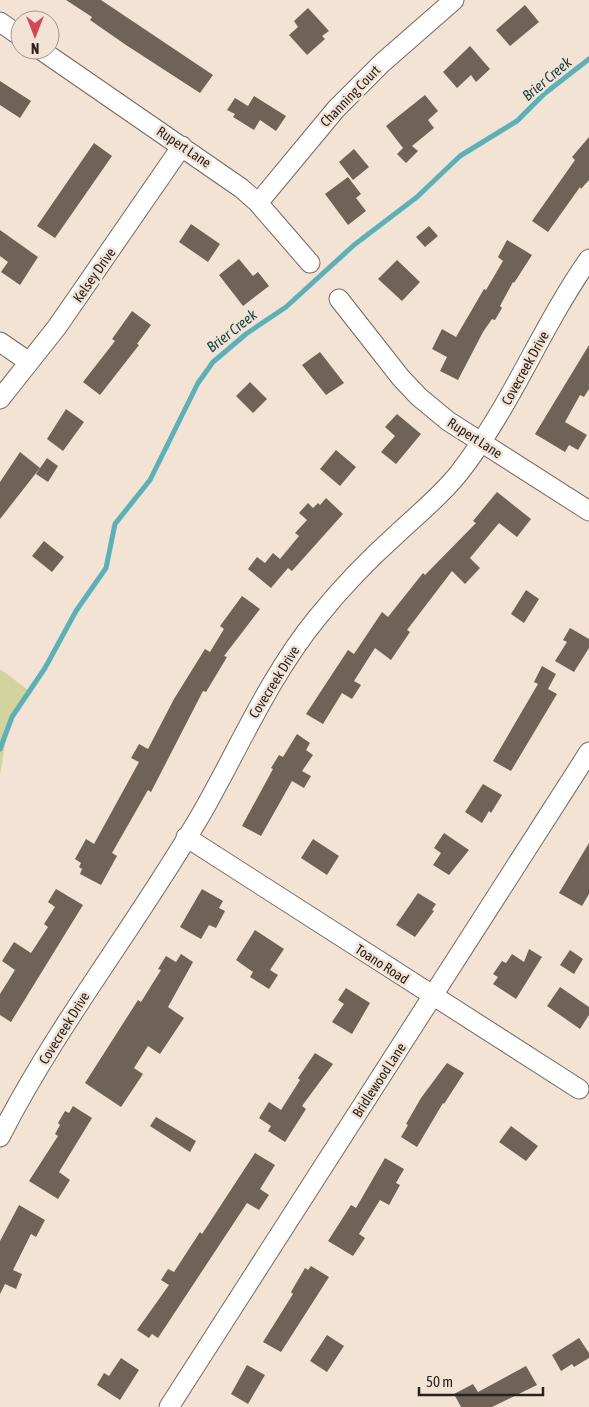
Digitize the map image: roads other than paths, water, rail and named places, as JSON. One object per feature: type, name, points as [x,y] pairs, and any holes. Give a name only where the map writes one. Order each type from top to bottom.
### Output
[{"type":"street","name":"Channing Court","points":[[258,204],[336,109],[382,63],[454,0]]},
{"type":"street","name":"Rupert Lane","points":[[56,60],[217,170],[258,204],[310,263]]},
{"type":"street","name":"Kelsey Drive","points":[[0,399],[108,255],[182,146]]},
{"type":"street","name":"Covecreek Drive","points":[[0,1138],[28,1086],[203,810],[256,710],[282,666],[316,620],[381,548],[440,495],[482,442],[589,259]]},
{"type":"street","name":"Rupert Lane","points":[[339,299],[401,378],[419,397],[448,421],[589,511]]},
{"type":"street","points":[[0,342],[29,362]]},
{"type":"street","name":"Bridlewood Lane","points":[[177,1404],[433,996],[589,752]]},
{"type":"street","name":"Toano Road","points":[[186,838],[579,1090]]},
{"type":"waterway","name":"Brier Creek","points":[[0,749],[12,717],[45,668],[76,611],[106,568],[115,524],[150,480],[198,383],[213,362],[246,334],[286,307],[354,245],[417,197],[460,156],[517,121],[544,94],[589,59]]}]
